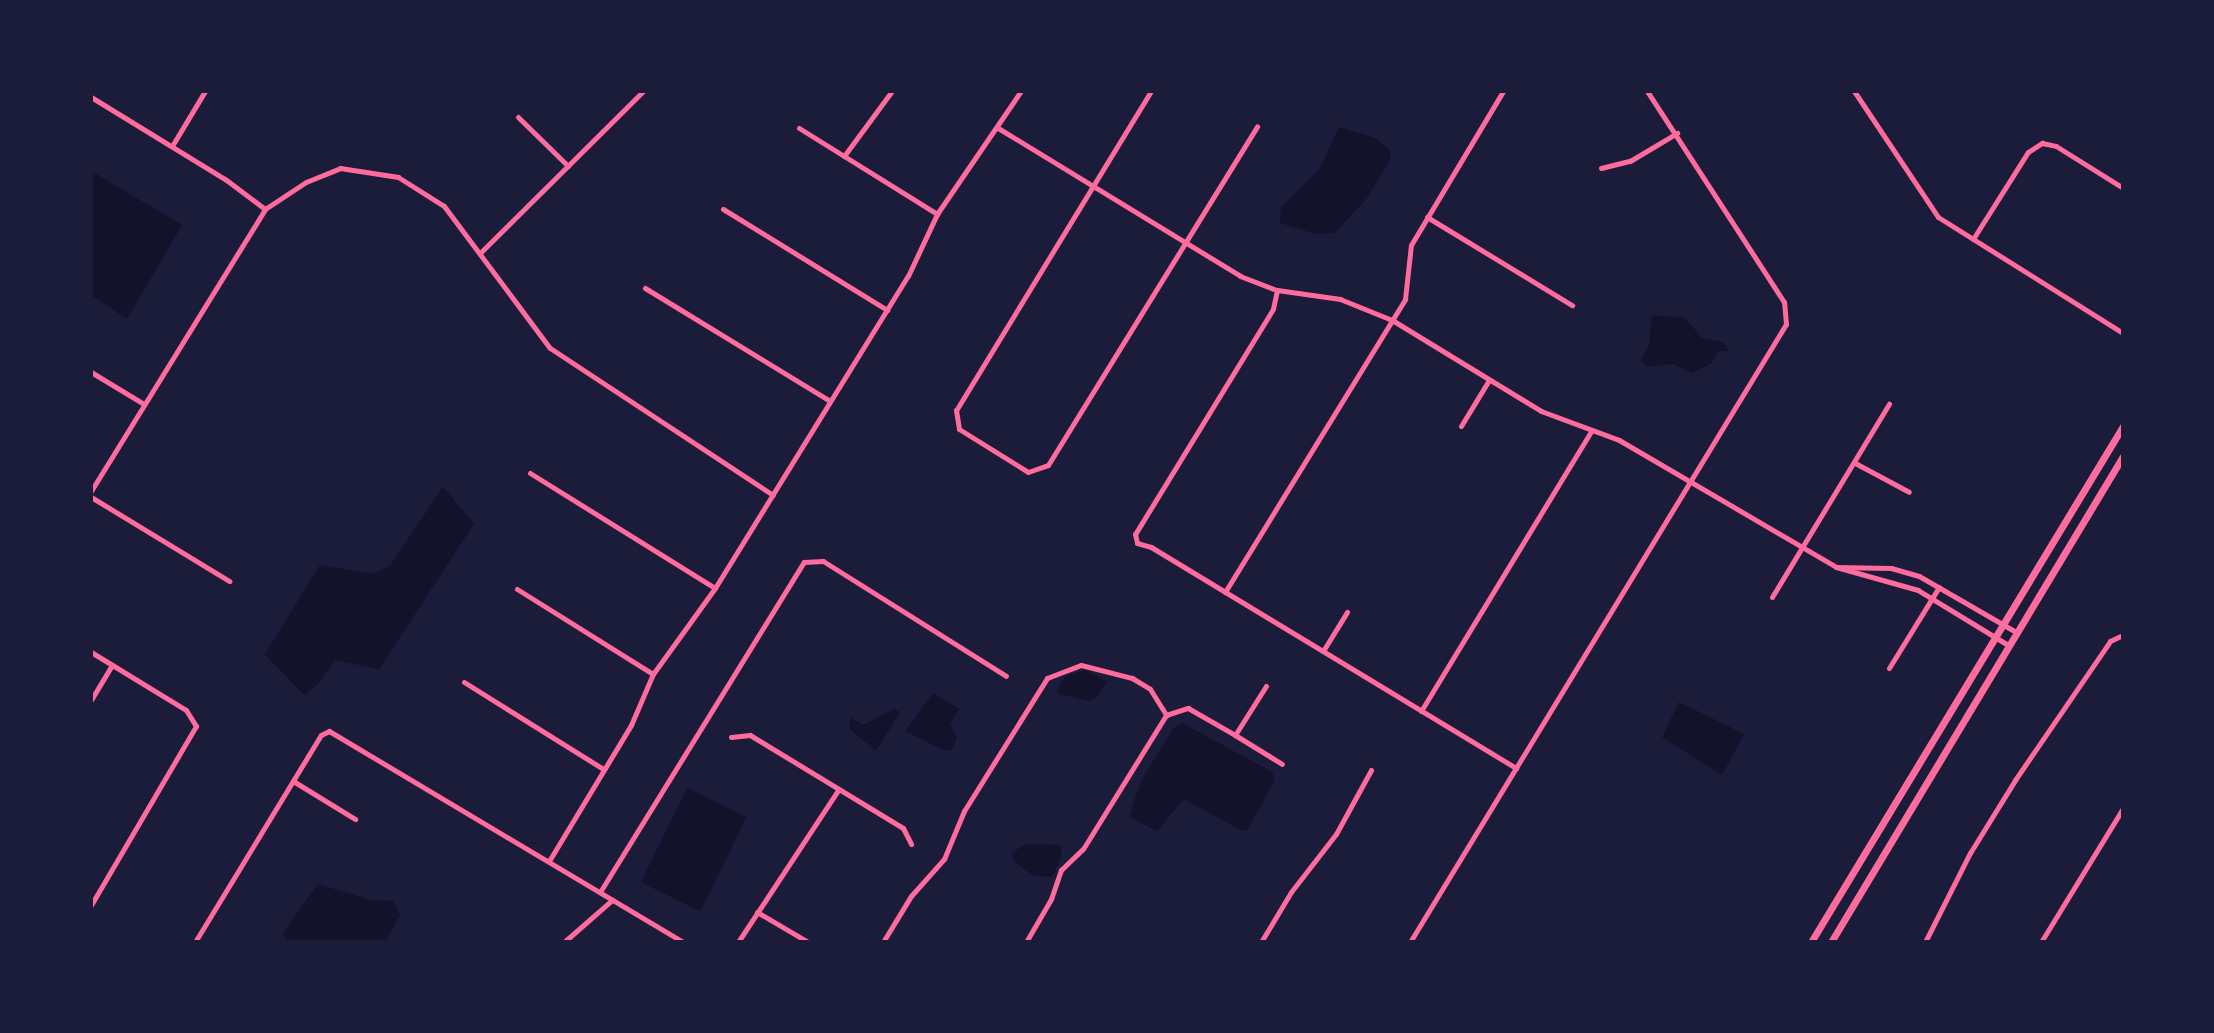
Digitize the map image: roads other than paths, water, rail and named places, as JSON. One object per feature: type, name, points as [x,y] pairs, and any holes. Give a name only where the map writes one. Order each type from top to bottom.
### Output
[{"type":"main road","points":[[1811,942],[1993,636],[2123,426]]},
{"type":"main road","points":[[1831,942],[2123,456]]},
{"type":"street","points":[[172,146],[205,91]]},
{"type":"street","points":[[480,253],[643,91]]},
{"type":"street","points":[[844,156],[892,91]]},
{"type":"street","points":[[549,861],[631,725],[653,674],[715,588],[887,310],[937,214],[998,128],[1020,91]]},
{"type":"street","points":[[1151,91],[956,410],[959,429],[1028,471],[1048,465],[1257,126]]},
{"type":"street","points":[[1225,592],[1392,320],[1409,287],[1411,245],[1503,91]]},
{"type":"street","points":[[1410,942],[1787,324],[1784,302],[1647,91]]},
{"type":"street","points":[[1854,91],[1938,217],[2123,333]]},
{"type":"street","points":[[91,97],[172,146],[265,209]]},
{"type":"street","points":[[518,117],[568,166]]},
{"type":"street","points":[[799,128],[937,214]]},
{"type":"street","points":[[998,128],[1240,276],[1277,290],[1340,299],[1392,320],[1541,411],[1619,440],[1801,550],[1836,567],[1905,584],[2008,645]]},
{"type":"street","points":[[1601,168],[1630,161],[1676,132]]},
{"type":"street","points":[[1973,239],[2028,152],[2042,143],[2056,146],[2123,188]]},
{"type":"street","points":[[91,491],[265,209],[306,182],[340,168],[398,177],[444,206],[550,348],[773,495]]},
{"type":"street","points":[[723,209],[887,310]]},
{"type":"street","points":[[1427,217],[1572,305]]},
{"type":"street","points":[[645,288],[830,401]]},
{"type":"street","points":[[1277,290],[1273,309],[1135,534],[1137,543],[1225,592],[1517,768]]},
{"type":"street","points":[[91,372],[144,404]]},
{"type":"street","points":[[1461,426],[1489,380]]},
{"type":"street","points":[[1772,597],[1889,404]]},
{"type":"street","points":[[1421,711],[1591,431]]},
{"type":"street","points":[[1855,463],[1909,492]]},
{"type":"street","points":[[530,473],[715,588]]},
{"type":"street","points":[[91,497],[229,581]]},
{"type":"street","points":[[600,892],[804,562],[823,561],[1006,676]]},
{"type":"street","points":[[1836,567],[1891,568],[1939,586],[2016,632]]},
{"type":"street","points":[[1889,668],[1939,586]]},
{"type":"street","points":[[517,589],[653,674]]},
{"type":"street","points":[[1323,652],[1347,612]]},
{"type":"street","points":[[1924,942],[2015,780],[2066,712],[2110,641],[2123,635]]},
{"type":"street","points":[[91,652],[186,710],[196,726],[91,905]]},
{"type":"street","points":[[883,942],[911,896],[944,859],[964,811],[1047,678],[1081,665],[1132,678],[1150,689],[1166,715]]},
{"type":"street","points":[[91,700],[112,666]]},
{"type":"street","points":[[464,682],[603,769]]},
{"type":"street","points":[[1235,735],[1266,686]]},
{"type":"street","points":[[1026,942],[1051,899],[1061,870],[1083,849],[1166,715],[1188,708],[1282,764]]},
{"type":"street","points":[[195,942],[321,735],[329,731],[339,733],[682,942]]},
{"type":"street","points":[[731,737],[750,735],[903,828],[911,844]]},
{"type":"street","points":[[1261,942],[1291,892],[1336,834],[1371,770]]},
{"type":"street","points":[[293,782],[355,819]]},
{"type":"street","points":[[738,942],[839,789]]},
{"type":"street","points":[[2041,942],[2123,808]]},
{"type":"street","points":[[564,942],[612,900]]},
{"type":"street","points":[[757,912],[808,942]]}]
